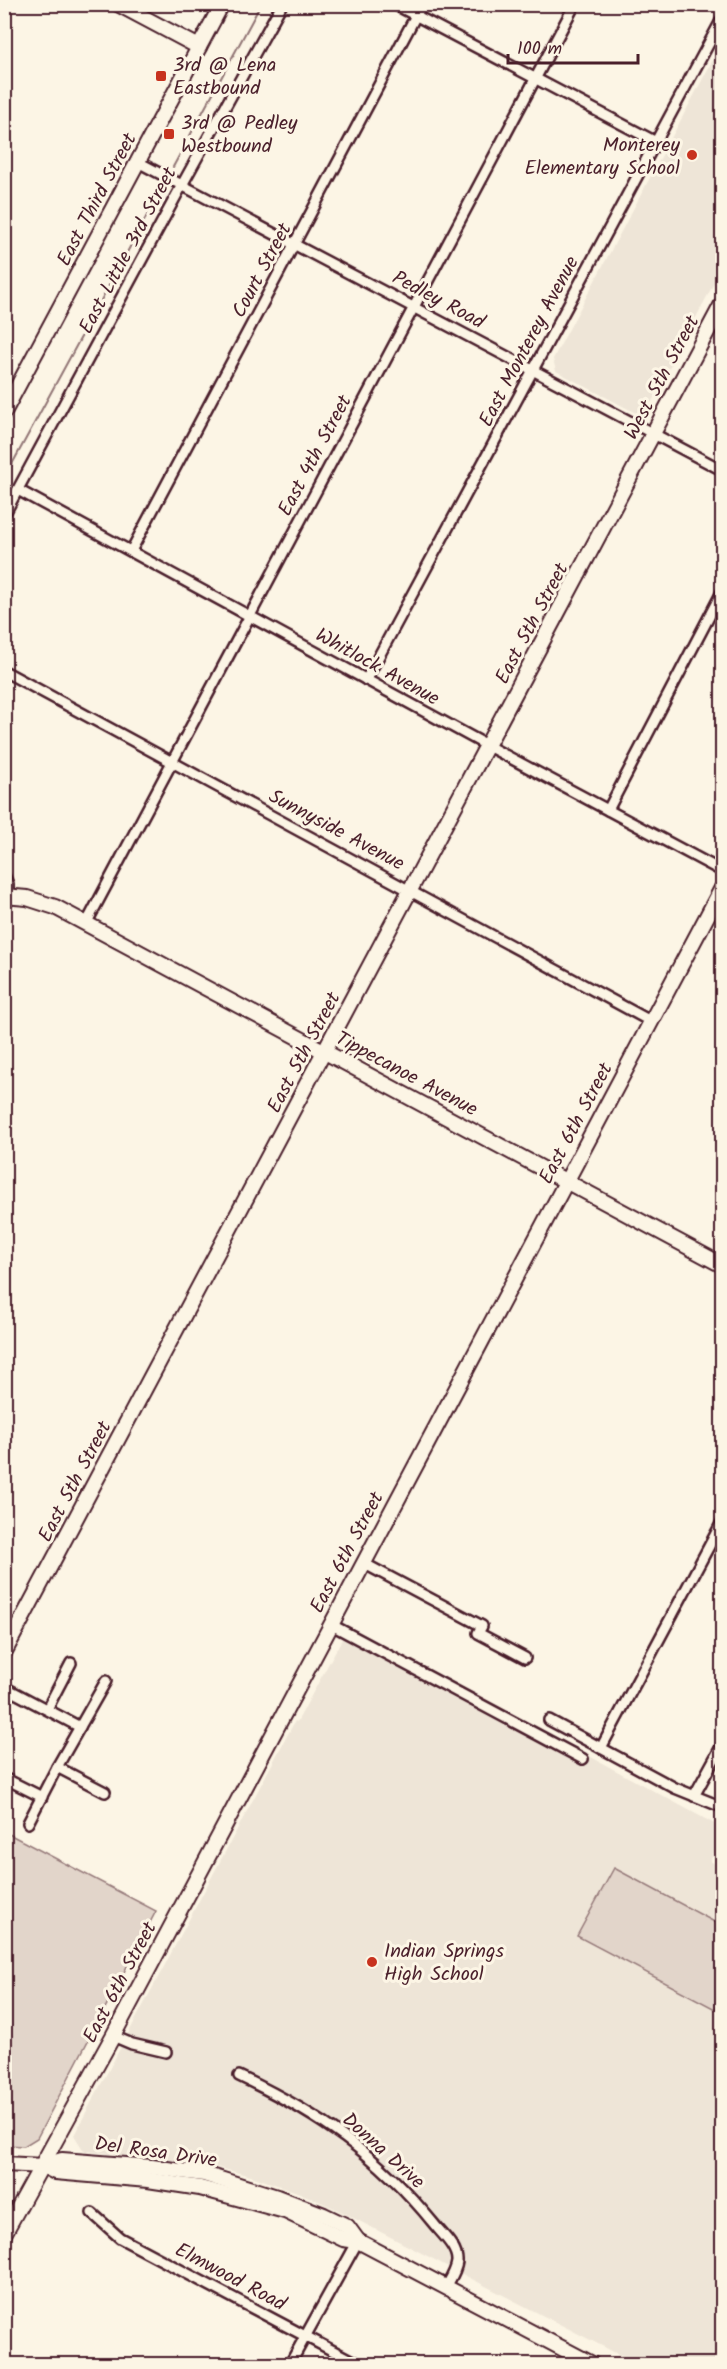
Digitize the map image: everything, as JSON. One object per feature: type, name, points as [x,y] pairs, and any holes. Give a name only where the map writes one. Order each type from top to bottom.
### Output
[{"type":"street","points":[[118,4],[199,47]]},
{"type":"street","name":"East Third Street","points":[[4,412],[222,4]]},
{"type":"street","name":"East Little 3rd Street","points":[[4,514],[282,4]]},
{"type":"street","points":[[394,4],[656,142]]},
{"type":"street","name":"Court Street","points":[[131,551],[422,4]]},
{"type":"street","name":"East 4th Street","points":[[86,924],[575,4]]},
{"type":"street","name":"East Monterey Avenue","points":[[366,680],[723,19]]},
{"type":"street","name":"Pedley Road","points":[[138,162],[723,470]]},
{"type":"street","name":"West 5th Street","points":[[635,469],[723,304]]},
{"type":"street","name":"East 5th Street","points":[[4,1653],[635,469]]},
{"type":"street","name":"Whitlock Avenue","points":[[18,490],[723,871]]},
{"type":"street","points":[[608,810],[723,592]]},
{"type":"street","name":"Sunnyside Avenue","points":[[4,671],[652,1022]]},
{"type":"street","points":[[4,874],[8,884],[6,896]]},
{"type":"street","name":"East 6th Street","points":[[4,2234],[113,2036],[723,888]]},
{"type":"street","name":"Tippecanoe Avenue","points":[[6,896],[42,902],[86,924],[723,1264]]},
{"type":"street","points":[[601,1748],[723,1522]]},
{"type":"street","points":[[363,1563],[482,1626],[478,1633],[525,1658]]},
{"type":"street","points":[[330,1624],[583,1759]]},
{"type":"street","points":[[46,1709],[71,1663]]},
{"type":"street","points":[[28,1823],[106,1681]]},
{"type":"street","points":[[4,1687],[80,1727]]},
{"type":"street","points":[[549,1720],[694,1796],[723,1806]]},
{"type":"street","points":[[694,1796],[723,1745]]},
{"type":"street","points":[[57,1767],[105,1792]]},
{"type":"street","points":[[4,1778],[42,1797]]},
{"type":"street","points":[[113,2036],[132,2044],[166,2052]]},
{"type":"street","name":"Donna Drive","points":[[239,2076],[280,2096],[332,2127],[364,2152],[403,2188],[455,2253],[456,2267],[446,2287]]},
{"type":"street","name":"Del Rosa Drive","points":[[4,2164],[43,2166],[55,2172],[148,2180],[200,2188],[285,2211],[344,2239],[358,2241],[592,2364]]},
{"type":"street","name":"Elmwood Road","points":[[92,2212],[120,2238],[358,2364]]},
{"type":"street","points":[[290,2364],[358,2241]]},
{"type":"shaded area","name":"Monterey Elementary School","points":[[722,43],[722,268],[648,409],[636,413],[556,371],[553,359]]},
{"type":"shaded area","name":"Indian Springs High School","points":[[349,1626],[722,1828],[722,1837],[710,1861],[722,1868],[722,2364],[637,2364],[336,2209],[300,2193],[251,2176],[200,2163],[84,2151],[74,2135],[295,1721],[297,1722]]},
{"type":"shaded area","points":[[5,1832],[156,1911],[37,2138],[24,2146],[5,2145]]},
{"type":"shaded area","points":[[614,1868],[722,1926],[722,1995],[715,2009],[577,1936]]},
{"type":"waterway","points":[[173,167],[261,4]]},
{"type":"waterway","points":[[4,479],[163,186]]},
{"type":"place","name":"3rd @ Lena Eastbound","points":[[161,76]]},
{"type":"place","name":"3rd @ Pedley Westbound","points":[[169,134]]},
{"type":"place","name":"Monterey Elementary School","points":[[692,155]]},
{"type":"place","name":"Indian Springs High School","points":[[372,1962]]}]
